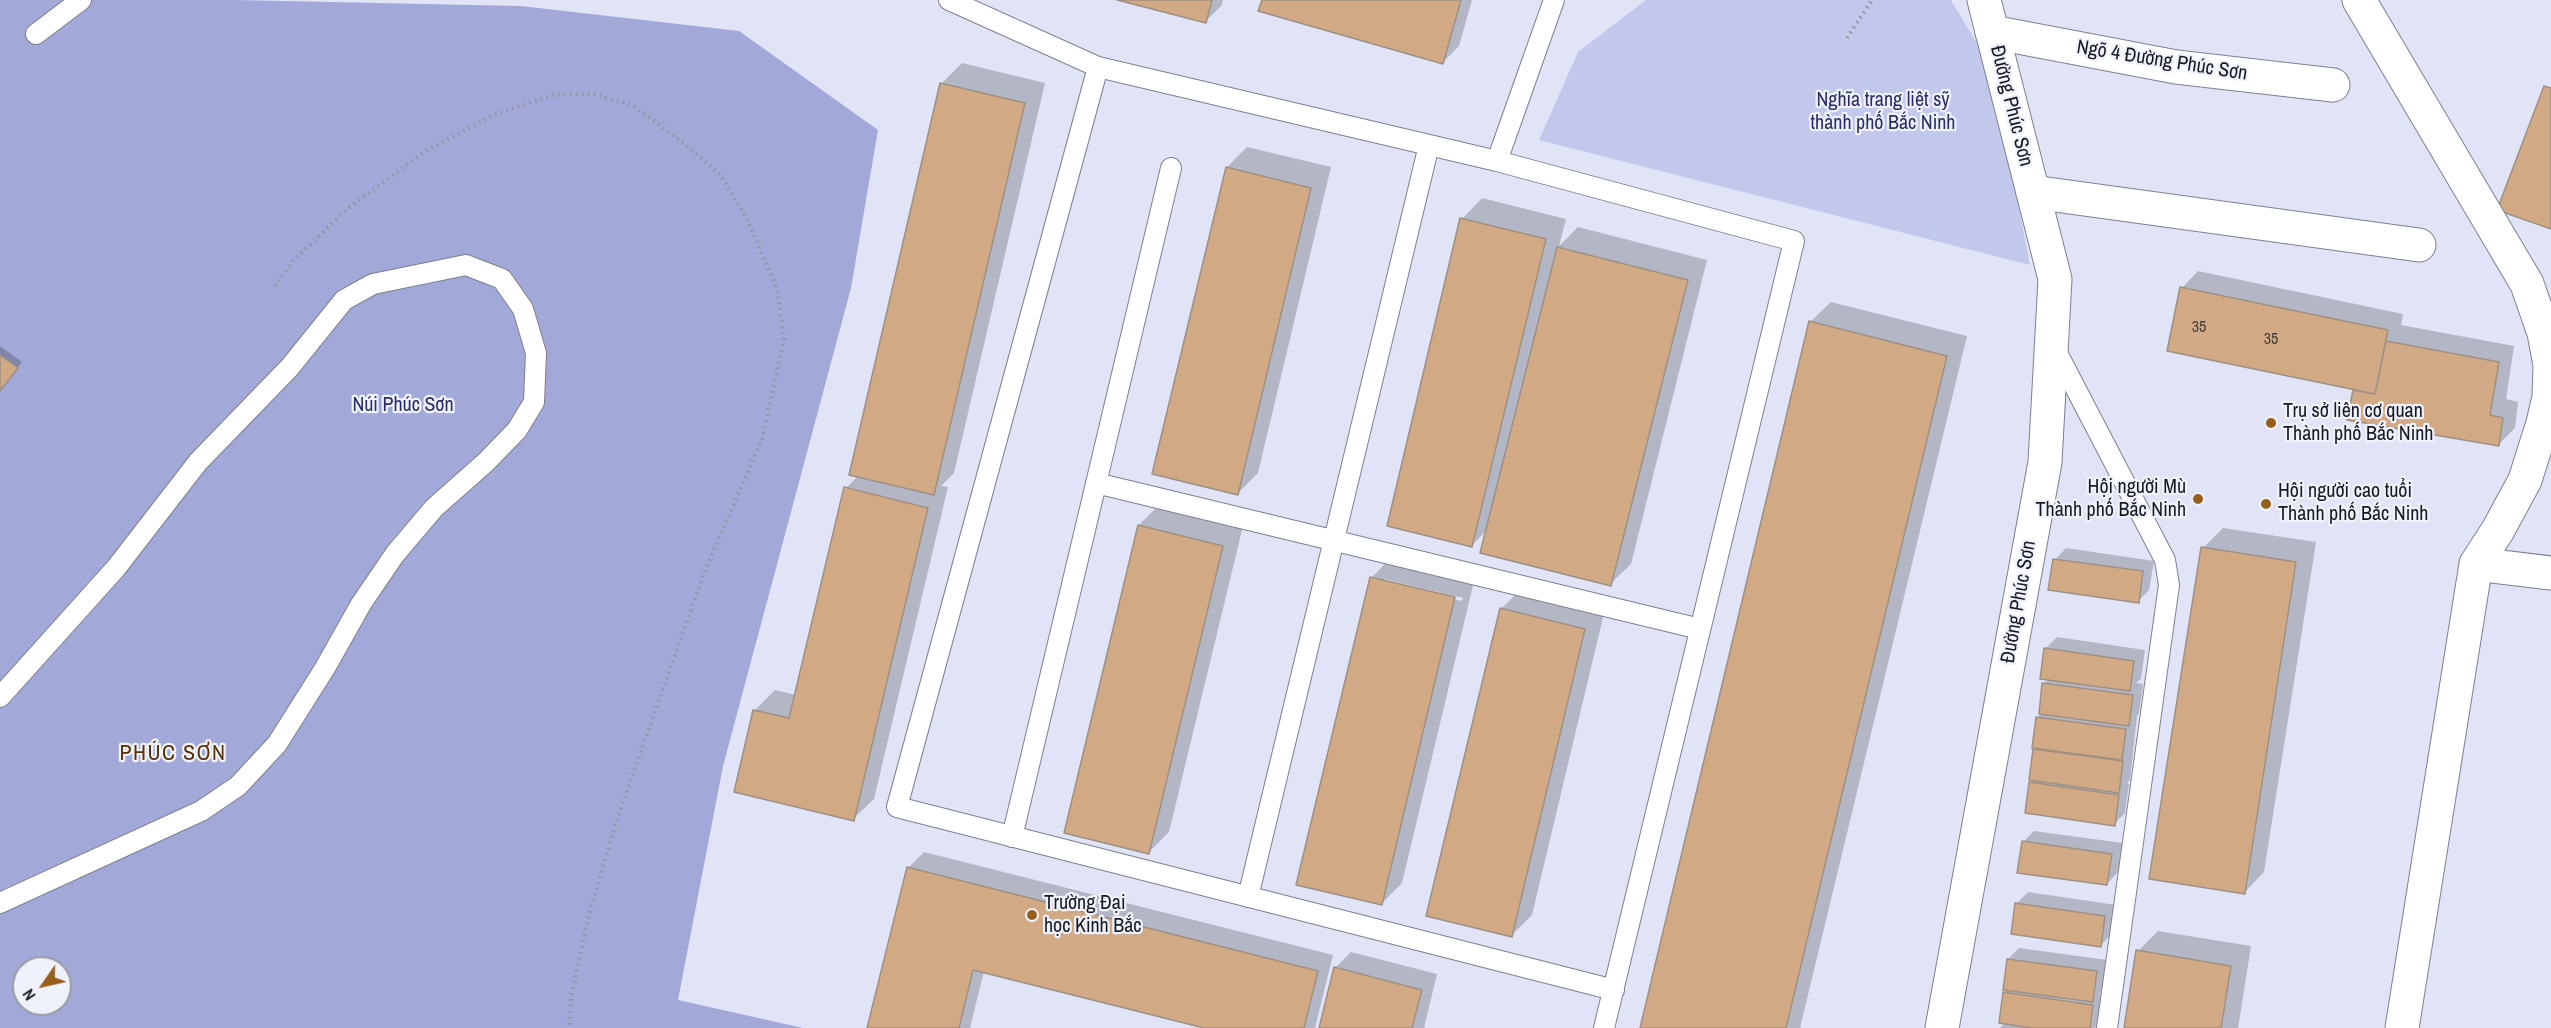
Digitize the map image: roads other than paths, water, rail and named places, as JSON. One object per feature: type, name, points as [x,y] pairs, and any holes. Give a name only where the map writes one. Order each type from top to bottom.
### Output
[{"type":"street","name":"Đường Phúc Sơn","points":[[1942,1028],[2045,462],[2055,279],[1984,0]]},
{"type":"street","points":[[2359,0],[2527,284],[2544,333],[2550,365],[2549,397],[2525,480],[2498,530],[2476,564],[2402,1028]]},
{"type":"street","name":"Ngõ 4 Đường Phúc Sơn","points":[[1992,32],[2176,67],[2333,85]]},
{"type":"street","points":[[2033,192],[2419,245]]},
{"type":"street","points":[[2476,564],[2551,573]]},
{"type":"lane","points":[[36,34],[81,0]]},
{"type":"lane","points":[[949,0],[1098,67],[1497,161],[1794,241],[1604,1028]]},
{"type":"lane","points":[[1497,161],[1554,0]]},
{"type":"lane","points":[[1098,67],[897,807],[1614,990]]},
{"type":"lane","points":[[1248,897],[1430,145]]},
{"type":"lane","points":[[1012,837],[1171,168]]},
{"type":"lane","points":[[0,697],[116,568],[198,462],[290,367],[344,300],[373,285],[466,266],[502,279],[523,309],[536,353],[534,402],[517,430],[486,462],[434,508],[395,554],[361,604],[277,744],[238,786],[201,811],[0,903]]},
{"type":"lane","points":[[2052,342],[2165,560],[2169,585],[2107,1028]]},
{"type":"lane","points":[[1096,483],[1700,629]]},
{"type":"place","name":"Trụ sở liên cơ quan Thành phố Bắc Ninh","points":[[2271,423]]},
{"type":"place","name":"Hội người Mù Thành phố Bắc Ninh","points":[[2198,499]]},
{"type":"place","name":"Hội người cao tuổi Thành phố Bắc Ninh","points":[[2266,504]]},
{"type":"place","name":"Trường Đại học Kinh Bắc","points":[[1032,915]]},
{"type":"district","name":"PHÚC SƠN","points":[[173,754]]},
{"type":"park label","name":"Nghĩa trang liệt sỹ thành phố Bắc Ninh","points":[[1883,112]]},
{"type":"park label","name":"Núi Phúc Sơn","points":[[403,406]]}]
